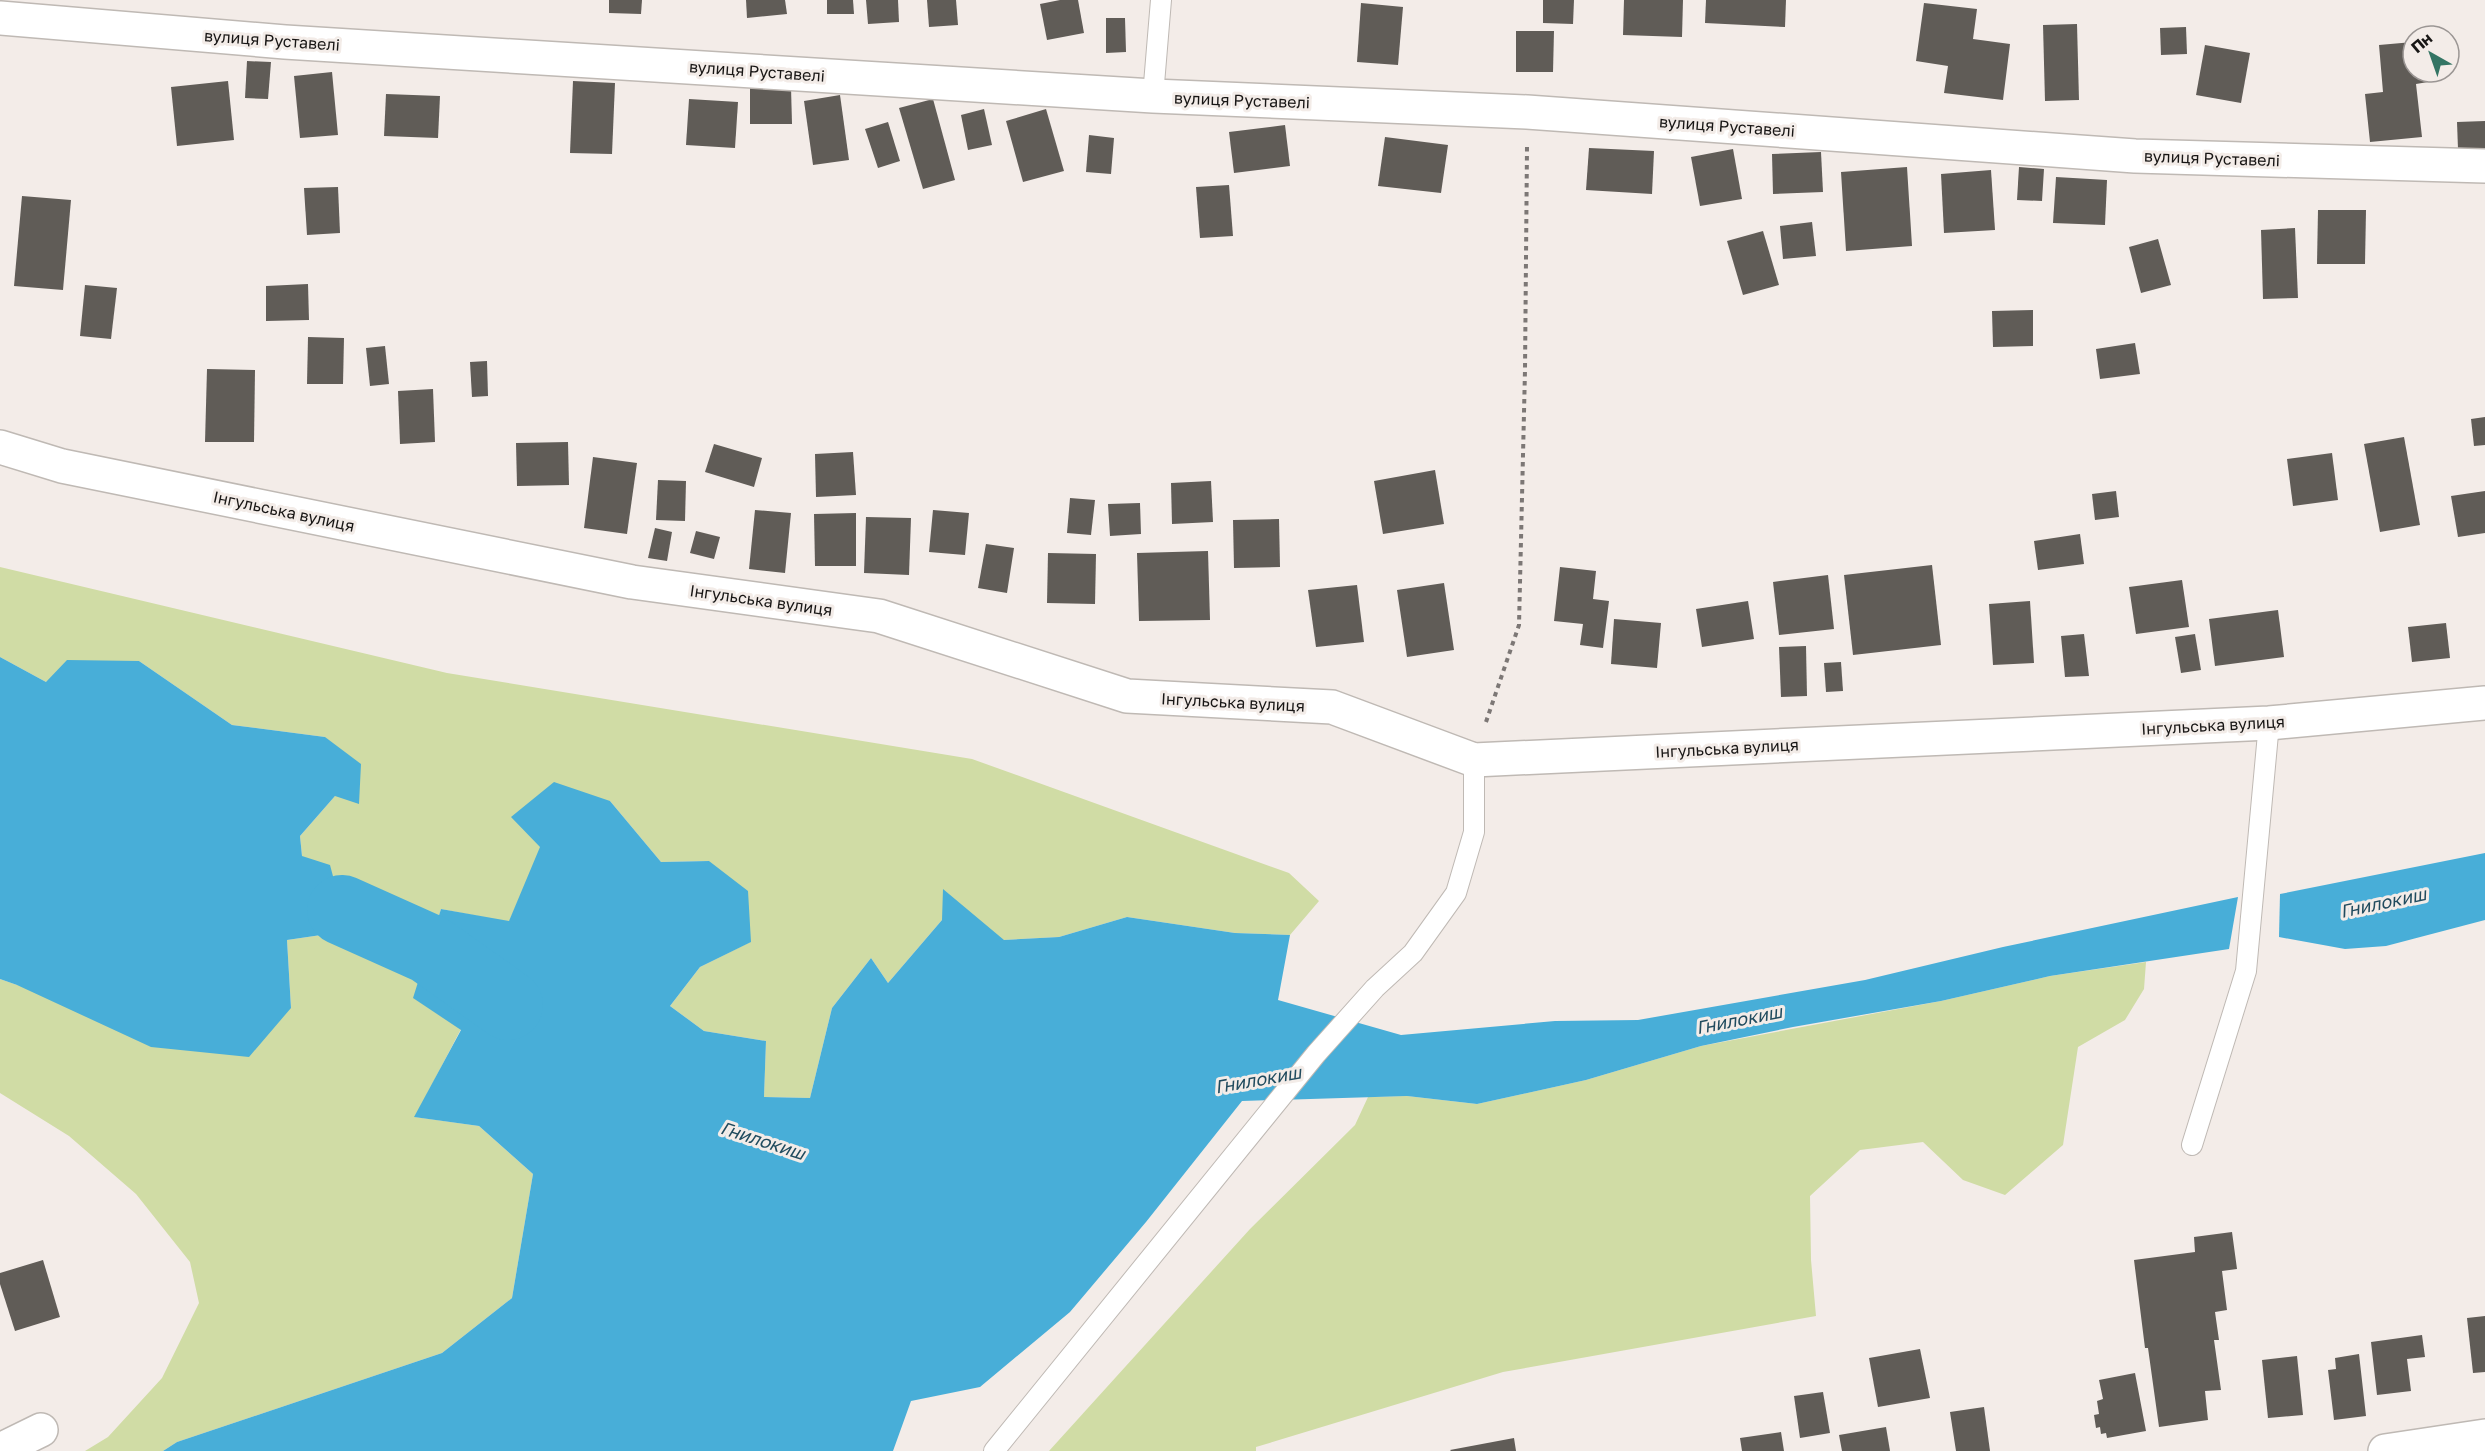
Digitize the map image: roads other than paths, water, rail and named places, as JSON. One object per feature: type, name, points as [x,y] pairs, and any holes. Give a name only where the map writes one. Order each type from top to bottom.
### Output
[{"type":"street","name":"вулиця Руставелі","points":[[0,18],[285,42],[1153,96],[1527,112],[2135,156],[2485,166]]},
{"type":"street","name":"Інгульська вулиця","points":[[0,447],[62,466],[632,582],[879,616],[1127,696],[1332,707],[1474,760],[2269,723],[2485,703]]},
{"type":"street","points":[[0,1450],[41,1430]]},
{"type":"street","points":[[2385,1451],[2485,1436]]},
{"type":"lane","points":[[1153,96],[1161,0]]},
{"type":"lane","points":[[2192,1145],[2246,971],[2269,723]]},
{"type":"lane","points":[[994,1451],[1257,1125],[1375,988],[1413,953],[1456,892],[1474,832],[1474,760]]},
{"type":"water","points":[[0,657],[46,682],[67,660],[139,661],[232,725],[325,737],[361,764],[359,804],[335,796],[300,836],[302,856],[330,865],[342,910],[328,934],[287,940],[291,1008],[249,1057],[151,1047],[0,979]]},
{"type":"water","points":[[554,782],[610,801],[661,862],[709,861],[748,891],[751,942],[700,967],[670,1006],[704,1031],[766,1041],[764,1097],[810,1098],[832,1008],[871,958],[888,983],[942,920],[943,889],[1004,940],[1059,937],[1127,917],[1235,933],[1290,935],[1278,1000],[1401,1035],[1555,1021],[1638,1020],[1865,980],[2003,947],[2238,897],[2229,949],[2050,976],[1941,1001],[1793,1027],[1701,1046],[1586,1080],[1477,1104],[1407,1096],[1242,1101],[1146,1222],[1070,1312],[980,1387],[911,1401],[893,1451],[163,1451],[177,1442],[442,1353],[512,1298],[533,1174],[479,1126],[414,1117],[461,1030],[413,998],[441,909],[509,921],[540,847],[511,817]]},
{"type":"water","points":[[2485,853],[2485,920],[2386,946],[2345,949],[2279,937],[2280,894]]},
{"type":"waterway","name":"Гнилокиш","points":[[342,910],[429,949],[508,1005]]}]
